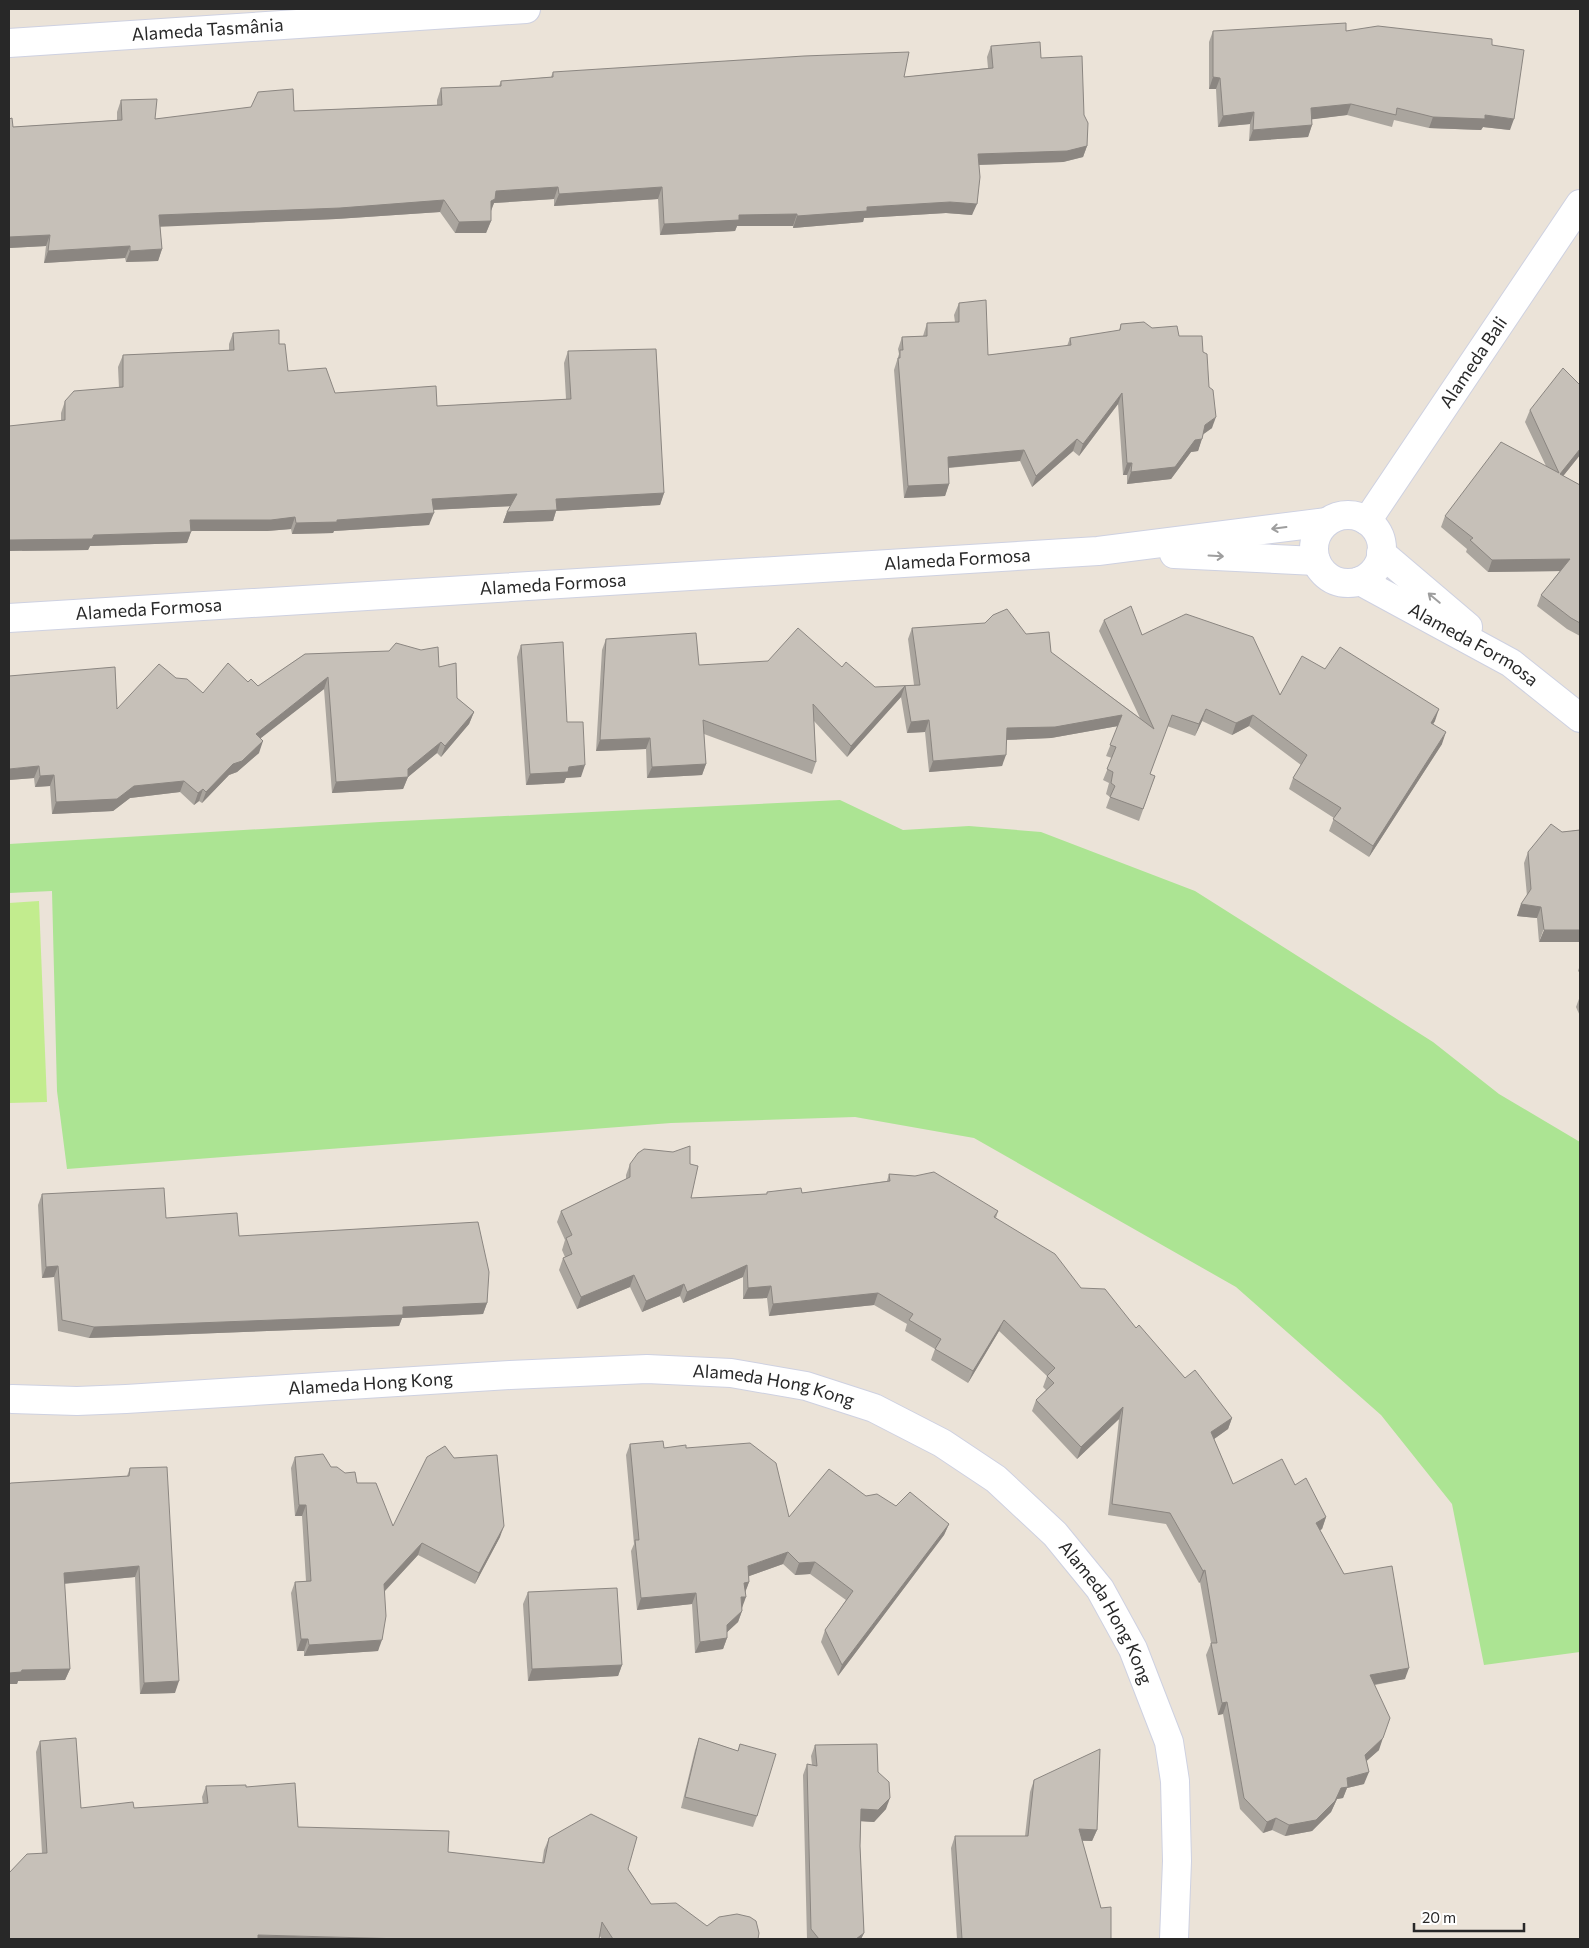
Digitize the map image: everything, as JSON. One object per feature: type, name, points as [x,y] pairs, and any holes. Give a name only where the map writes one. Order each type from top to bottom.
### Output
[{"type":"street","name":"Alameda Tasmânia","points":[[9,43],[526,9]]},
{"type":"street","name":"Alameda Bali","points":[[1367,521],[1580,204]]},
{"type":"street","name":"Alameda Formosa","points":[[9,618],[1098,551],[1327,522],[1347,515],[1367,521]]},
{"type":"street","points":[[1360,581],[1369,576],[1376,568],[1381,553],[1379,538],[1367,521]]},
{"type":"street","points":[[1316,561],[1315,540],[1327,522]]},
{"type":"street","name":"Alameda Formosa","points":[[1098,551],[1316,561],[1329,578],[1349,583],[1360,581],[1511,663],[1580,718]]},
{"type":"street","points":[[1381,553],[1511,663]]},
{"type":"street","name":"Alameda Hong Kong","points":[[12,1399],[77,1400],[126,1398],[510,1375],[647,1369],[731,1373],[806,1386],[874,1408],[942,1443],[996,1479],[1055,1534],[1105,1598],[1133,1649],[1169,1742],[1175,1781],[1177,1841],[1174,1939]]},
{"type":"green space","points":[[840,800],[903,830],[969,826],[1041,832],[1195,891],[1433,1042],[1499,1094],[1580,1142],[1580,1652],[1484,1665],[1452,1504],[1381,1415],[1236,1287],[974,1138],[855,1117],[671,1123],[67,1169],[57,1091],[52,891],[9,893],[9,844],[380,822]]},
{"type":"green space","points":[[39,901],[47,1102],[9,1103],[9,903]]},
{"type":"building","points":[[1346,23],[1346,31],[1378,26],[1492,39],[1492,45],[1524,50],[1514,119],[1485,115],[1485,119],[1433,117],[1397,108],[1396,115],[1351,104],[1311,108],[1312,125],[1253,130],[1254,112],[1223,116],[1220,78],[1213,77],[1213,31]]},
{"type":"building","points":[[1040,42],[1041,58],[1082,56],[1084,115],[1088,123],[1087,146],[1067,151],[978,154],[980,177],[977,204],[950,202],[867,207],[867,211],[797,216],[797,214],[739,215],[739,220],[664,224],[662,187],[559,194],[558,187],[496,191],[495,199],[491,201],[491,221],[459,222],[444,200],[340,208],[159,215],[162,249],[130,251],[130,246],[48,251],[50,235],[9,237],[9,119],[12,118],[13,127],[122,120],[121,100],[157,99],[155,119],[251,107],[258,92],[293,89],[294,111],[442,105],[441,88],[501,86],[501,81],[553,77],[553,72],[804,56],[909,52],[904,77],[993,68],[991,46]]},
{"type":"building","points":[[986,300],[988,355],[1071,345],[1070,338],[1120,330],[1121,324],[1144,322],[1152,328],[1177,326],[1179,336],[1202,336],[1203,352],[1207,354],[1209,387],[1213,390],[1216,417],[1205,425],[1202,439],[1195,440],[1175,467],[1131,472],[1132,463],[1127,463],[1122,393],[1083,444],[1077,439],[1036,476],[1024,450],[948,457],[949,484],[908,486],[898,358],[900,358],[900,350],[903,350],[902,337],[927,336],[927,323],[959,322],[959,303]]},
{"type":"building","points":[[279,330],[279,344],[285,344],[288,371],[326,368],[335,393],[436,386],[437,406],[571,399],[568,351],[656,349],[664,493],[556,499],[557,510],[507,512],[517,494],[432,499],[434,513],[337,520],[337,522],[296,523],[295,517],[271,520],[190,520],[191,532],[94,535],[92,539],[9,540],[9,426],[65,420],[65,401],[74,391],[123,387],[123,355],[234,350],[233,333]]},
{"type":"building","points":[[1563,368],[1580,385],[1580,449],[1560,474],[1580,485],[1580,623],[1541,595],[1570,559],[1492,560],[1470,540],[1473,538],[1445,516],[1501,442],[1559,473],[1530,410]]},
{"type":"building","points":[[1131,606],[1142,635],[1186,614],[1253,637],[1280,695],[1302,656],[1325,669],[1340,647],[1439,709],[1431,723],[1446,732],[1373,846],[1333,819],[1341,808],[1293,778],[1307,755],[1253,715],[1236,723],[1206,709],[1199,724],[1172,715],[1150,774],[1155,776],[1143,809],[1110,797],[1115,786],[1111,783],[1113,772],[1107,769],[1116,747],[1110,745],[1122,715],[1055,727],[1007,728],[1006,755],[933,761],[929,720],[911,722],[905,686],[851,746],[813,704],[816,762],[703,720],[706,764],[652,767],[650,738],[600,740],[606,639],[696,633],[699,665],[768,661],[798,628],[842,667],[846,662],[875,687],[920,685],[912,628],[985,623],[993,615],[1007,609],[1026,634],[1049,632],[1051,652],[1154,729],[1104,620]]},
{"type":"building","points":[[563,642],[567,722],[583,722],[585,765],[569,767],[568,772],[530,774],[521,645]]},
{"type":"building","points":[[396,643],[421,650],[438,647],[439,667],[456,663],[457,698],[474,712],[445,746],[441,742],[408,769],[408,777],[336,782],[328,677],[256,734],[263,741],[242,761],[233,764],[206,792],[203,789],[198,793],[184,781],[134,786],[117,799],[56,802],[54,775],[40,776],[39,766],[9,769],[9,676],[115,667],[117,709],[159,664],[176,678],[187,679],[203,693],[228,663],[248,682],[251,679],[258,686],[305,654],[389,651]]},
{"type":"building","points":[[1551,824],[1562,832],[1580,830],[1580,930],[1544,930],[1541,907],[1521,904],[1531,889],[1528,852]]},
{"type":"building","points":[[690,1146],[690,1164],[698,1166],[691,1198],[767,1194],[767,1192],[801,1188],[802,1193],[890,1181],[889,1174],[915,1176],[934,1172],[998,1211],[994,1217],[1055,1254],[1081,1288],[1105,1289],[1136,1328],[1139,1325],[1185,1378],[1195,1370],[1232,1418],[1211,1432],[1233,1484],[1282,1459],[1295,1485],[1306,1478],[1326,1517],[1316,1523],[1344,1574],[1392,1566],[1409,1668],[1370,1675],[1390,1718],[1383,1738],[1365,1755],[1369,1772],[1347,1778],[1348,1787],[1341,1788],[1335,1801],[1316,1820],[1289,1825],[1276,1818],[1267,1822],[1244,1798],[1227,1702],[1222,1703],[1211,1643],[1217,1643],[1205,1570],[1203,1571],[1170,1513],[1112,1504],[1123,1407],[1081,1447],[1036,1400],[1054,1383],[1047,1376],[1055,1368],[1004,1320],[973,1371],[935,1349],[941,1339],[909,1320],[913,1314],[878,1293],[773,1304],[771,1286],[748,1288],[747,1265],[687,1292],[684,1284],[646,1301],[634,1275],[581,1297],[563,1258],[572,1254],[566,1238],[572,1235],[561,1211],[630,1177],[630,1164],[638,1153],[644,1149],[673,1152]]},
{"type":"building","points":[[164,1188],[166,1218],[237,1213],[239,1236],[478,1222],[489,1272],[487,1303],[403,1307],[403,1315],[94,1327],[62,1320],[58,1266],[46,1267],[42,1194]]},
{"type":"building","points":[[663,1441],[664,1448],[686,1445],[686,1448],[750,1443],[776,1463],[789,1517],[829,1469],[866,1496],[877,1494],[896,1506],[910,1492],[949,1524],[842,1665],[825,1630],[853,1591],[815,1562],[799,1563],[788,1552],[748,1566],[749,1582],[744,1583],[746,1597],[741,1597],[742,1611],[727,1625],[727,1638],[700,1642],[696,1593],[641,1598],[635,1540],[639,1540],[630,1444]]},
{"type":"building","points":[[445,1446],[454,1458],[497,1455],[504,1526],[479,1573],[422,1543],[384,1584],[386,1616],[382,1640],[309,1645],[308,1639],[301,1639],[295,1582],[311,1581],[306,1505],[299,1505],[295,1457],[323,1454],[331,1467],[337,1467],[345,1473],[355,1472],[357,1483],[376,1483],[393,1526],[427,1457]]},
{"type":"building","points":[[167,1467],[179,1681],[144,1683],[139,1566],[64,1573],[70,1669],[22,1670],[21,1672],[9,1673],[9,1484],[129,1476],[130,1468]]},
{"type":"building","points":[[617,1588],[622,1665],[532,1669],[528,1592]]},
{"type":"building","points":[[76,1738],[81,1808],[133,1802],[134,1808],[208,1803],[206,1786],[246,1785],[246,1787],[295,1783],[298,1827],[449,1831],[448,1852],[544,1863],[549,1838],[591,1814],[637,1837],[628,1869],[651,1904],[676,1903],[707,1926],[719,1917],[737,1914],[750,1917],[756,1921],[759,1933],[758,1939],[613,1939],[602,1922],[599,1939],[404,1939],[258,1935],[258,1939],[9,1939],[9,1873],[27,1854],[47,1853],[40,1741]]},
{"type":"building","points":[[699,1738],[738,1751],[740,1744],[776,1754],[757,1816],[685,1797]]},
{"type":"building","points":[[877,1744],[878,1772],[889,1782],[890,1798],[878,1810],[861,1809],[860,1846],[864,1933],[856,1939],[819,1939],[811,1929],[807,1764],[817,1766],[815,1745]]},
{"type":"building","points":[[1100,1749],[1097,1830],[1079,1829],[1101,1908],[1111,1907],[1111,1939],[962,1939],[955,1836],[1028,1836],[1034,1780]]}]
